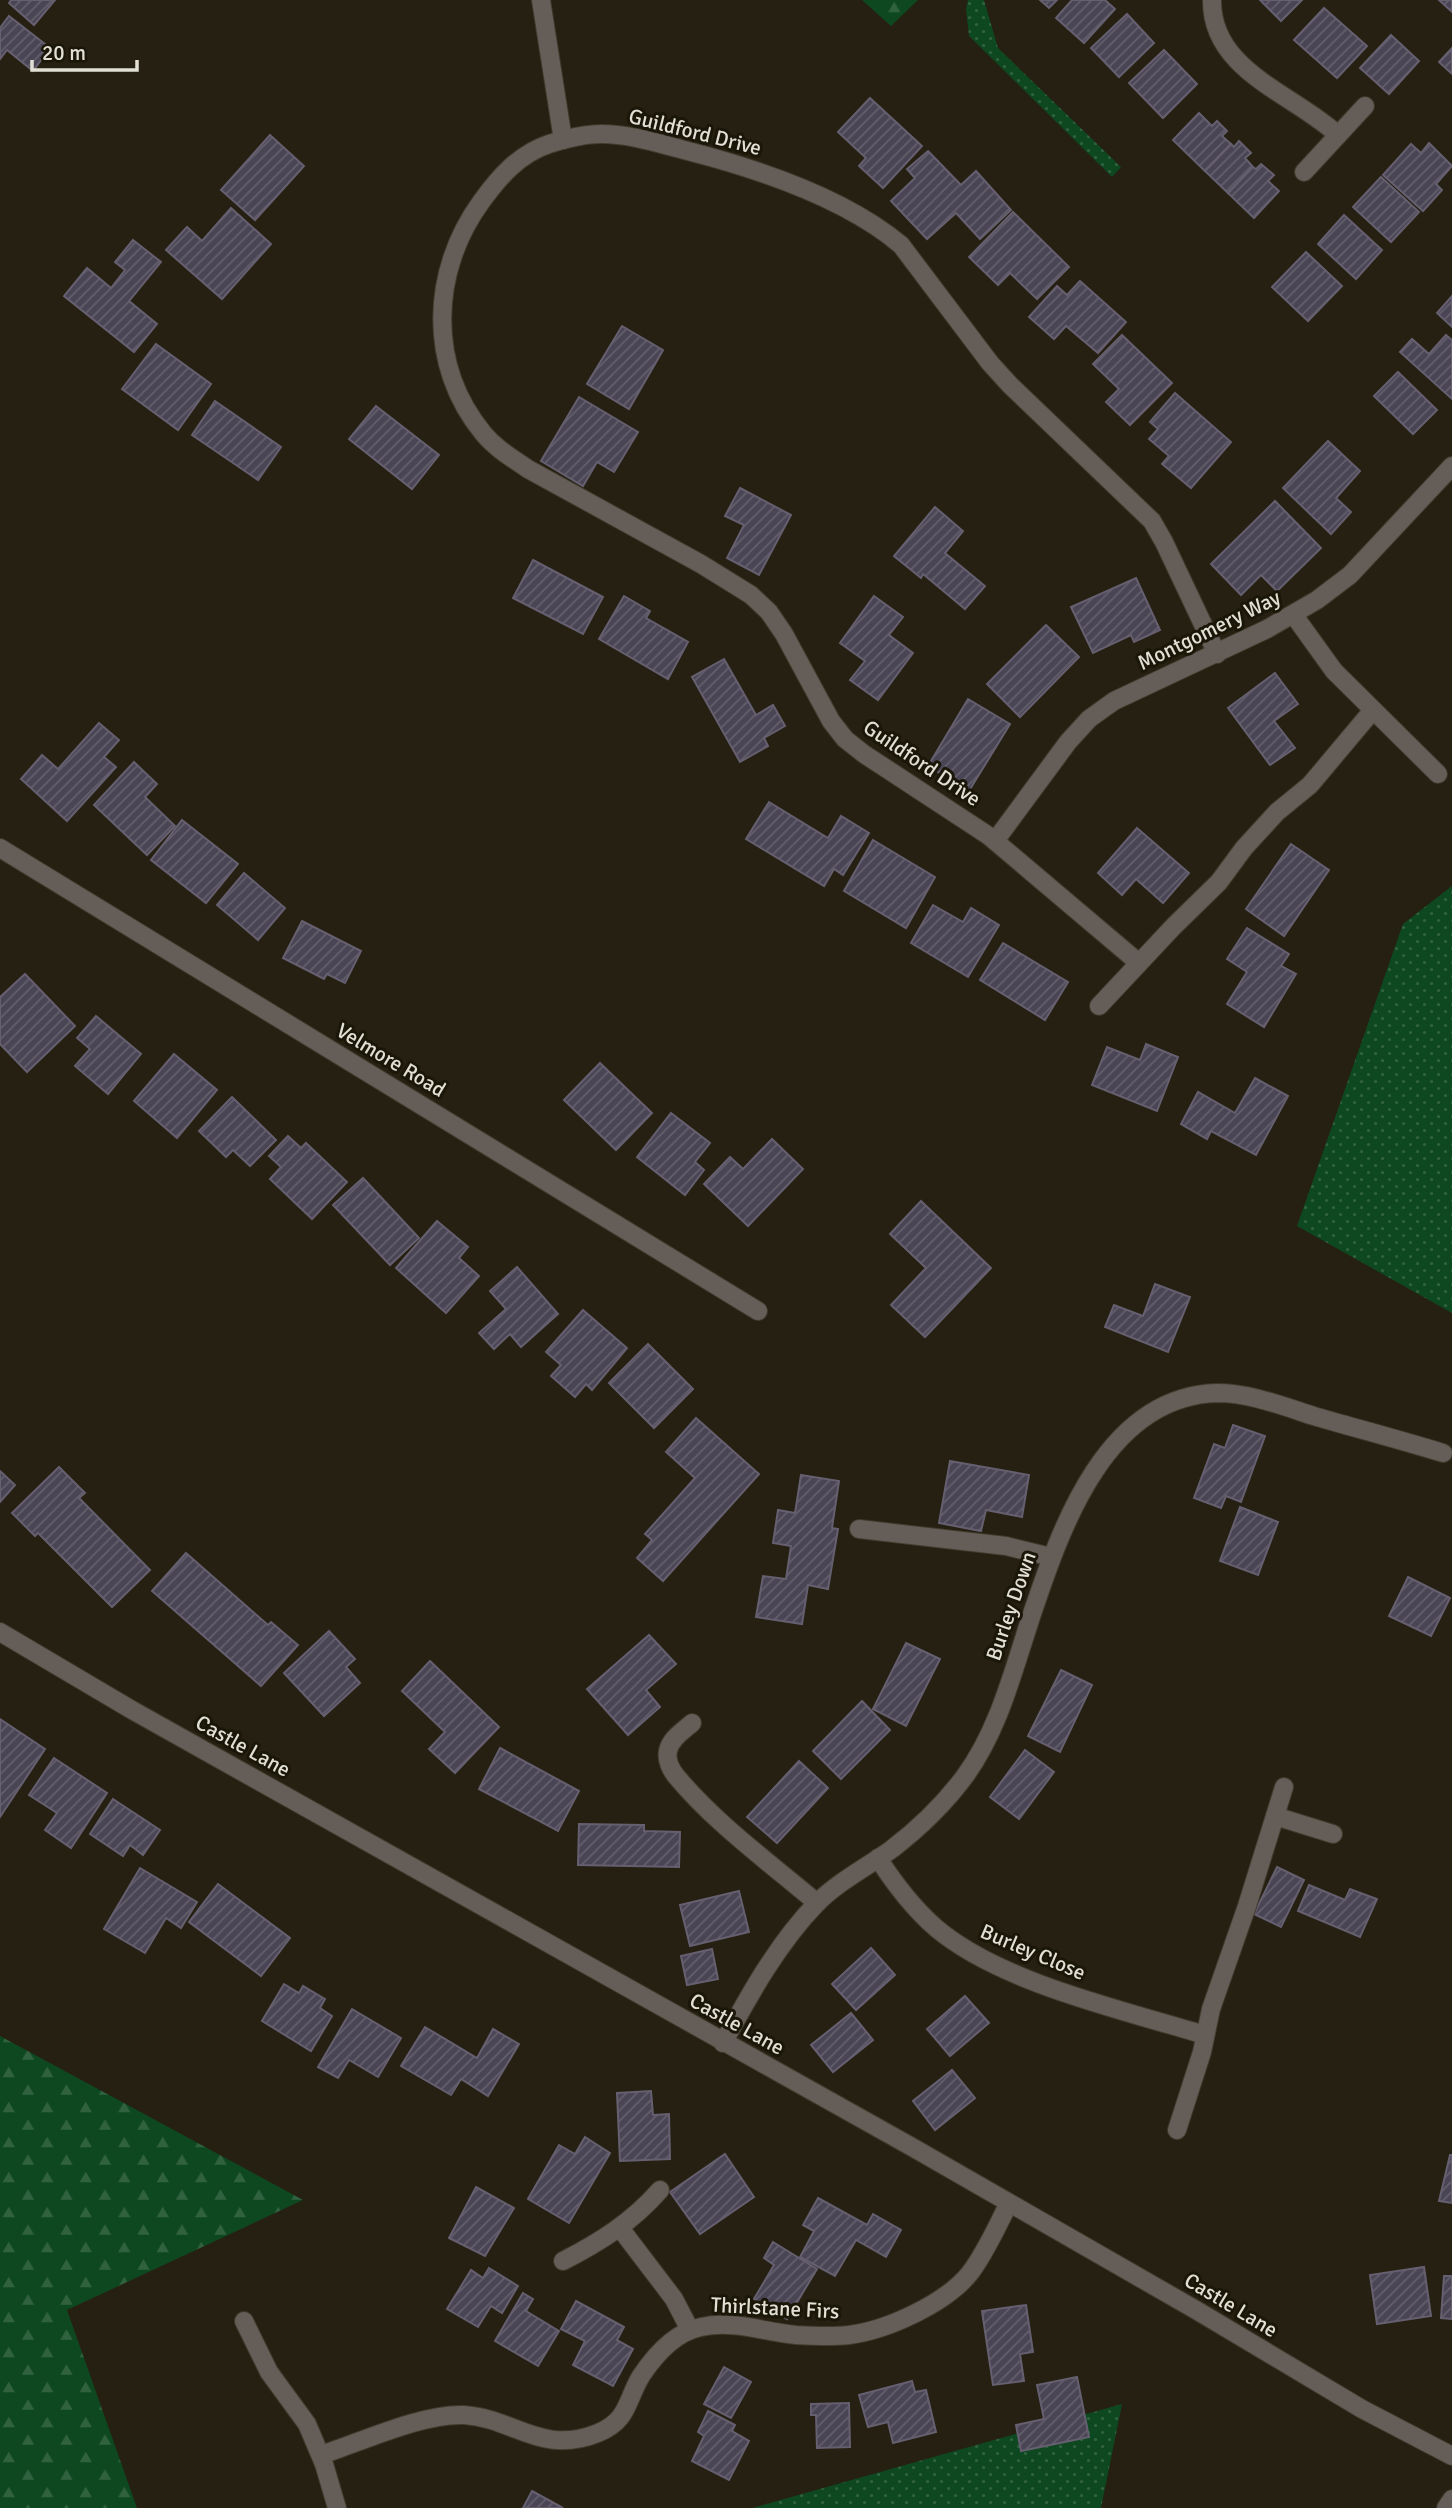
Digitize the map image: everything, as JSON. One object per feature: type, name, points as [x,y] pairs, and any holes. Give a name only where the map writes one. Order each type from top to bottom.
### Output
[{"type":"street","points":[[541,0],[564,140]]},
{"type":"street","points":[[1212,0],[1212,16],[1217,33],[1239,63],[1257,78],[1315,115],[1338,135]]},
{"type":"street","points":[[1304,172],[1365,106]]},
{"type":"street","name":"Guildford Drive","points":[[1139,963],[995,841],[845,739],[831,721],[784,634],[769,612],[751,595],[701,564],[528,469],[493,443],[469,413],[447,363],[442,338],[444,285],[450,262],[470,218],[508,169],[526,154],[564,140],[599,134],[624,136],[719,159],[788,182],[882,229],[901,245],[990,363],[1010,385],[1152,521],[1217,654]]},
{"type":"street","name":"Montgomery Way","points":[[995,841],[1068,742],[1089,719],[1114,701],[1217,654],[1317,600],[1350,575],[1452,466]]},
{"type":"street","points":[[1293,614],[1334,671],[1438,774]]},
{"type":"street","points":[[1100,1006],[1173,927],[1219,883],[1244,848],[1277,812],[1310,785],[1373,710]]},
{"type":"street","name":"Velmore Road","points":[[0,848],[758,1311]]},
{"type":"street","name":"Burley Down","points":[[723,2043],[760,1978],[817,1903],[839,1884],[892,1849],[931,1814],[964,1777],[978,1756],[1002,1704],[1058,1537],[1079,1496],[1120,1438],[1138,1422],[1177,1401],[1218,1393],[1241,1396],[1443,1453]]},
{"type":"street","points":[[859,1529],[1006,1546],[1051,1557]]},
{"type":"street","name":"Castle Lane","points":[[0,1632],[132,1710],[1009,2203],[1362,2409],[1452,2456]]},
{"type":"street","points":[[692,1723],[673,1740],[668,1751],[668,1761],[674,1775],[720,1820],[817,1903]]},
{"type":"street","points":[[1177,2130],[1202,2052],[1214,1997],[1247,1906],[1284,1787]]},
{"type":"street","points":[[1275,1816],[1333,1834]]},
{"type":"street","name":"Burley Close","points":[[878,1858],[907,1899],[936,1928],[965,1950],[1038,1982],[1205,2035]]},
{"type":"street","points":[[563,2261],[620,2228],[642,2210],[660,2190]]},
{"type":"street","name":"Thirlstane Firs","points":[[321,2455],[425,2421],[463,2415],[484,2419],[536,2438],[556,2441],[596,2434],[621,2417],[646,2371],[675,2339],[690,2330],[725,2324],[795,2335],[850,2335],[919,2311],[970,2274],[1009,2203]]},
{"type":"street","name":"Thirlstane Firs","points":[[620,2228],[674,2299],[690,2330]]},
{"type":"street","points":[[244,2321],[270,2372],[307,2424],[321,2455],[337,2508]]},
{"type":"street","points":[[1446,2508],[1452,2499]]},
{"type":"green space","points":[[862,0],[918,0],[891,26]]},
{"type":"green space","points":[[968,0],[984,0],[998,48],[1121,167],[1112,177],[969,36],[966,9]]},
{"type":"green space","points":[[1452,886],[1452,1313],[1297,1226],[1403,924]]},
{"type":"green space","points":[[0,2036],[303,2200],[67,2310],[137,2508],[0,2508]]},
{"type":"green space","points":[[1122,2404],[1101,2508],[752,2508]]},
{"type":"building","points":[[11,0],[55,0],[34,25],[9,3]]},
{"type":"building","points":[[1040,0],[1057,0],[1049,8]]},
{"type":"building","points":[[1072,0],[1105,0],[1115,9],[1084,43],[1056,18]]},
{"type":"building","points":[[1260,0],[1302,0],[1281,21]]},
{"type":"building","points":[[1439,0],[1452,0],[1452,12]]},
{"type":"building","points":[[1324,8],[1367,46],[1337,78],[1294,40]]},
{"type":"building","points":[[1127,14],[1154,43],[1119,77],[1091,48]]},
{"type":"building","points":[[9,16],[50,48],[33,71],[7,50],[0,59],[0,28]]},
{"type":"building","points":[[1391,35],[1419,61],[1389,94],[1360,68]]},
{"type":"building","points":[[1452,48],[1452,74],[1439,62]]},
{"type":"building","points":[[1164,50],[1197,84],[1163,118],[1129,83]]},
{"type":"building","points":[[870,98],[922,146],[883,188],[859,166],[866,158],[838,132]]},
{"type":"building","points":[[1199,113],[1212,126],[1217,121],[1227,131],[1222,136],[1231,144],[1205,171],[1173,140]]},
{"type":"building","points":[[270,135],[304,166],[255,220],[221,190]]},
{"type":"building","points":[[1239,141],[1251,153],[1245,158],[1253,167],[1228,193],[1205,171],[1231,144],[1234,147]]},
{"type":"building","points":[[1429,143],[1452,166],[1436,184],[1442,190],[1423,211],[1383,175],[1411,144],[1421,153]]},
{"type":"building","points":[[928,151],[961,185],[976,171],[1011,210],[980,239],[956,213],[927,239],[891,201],[915,178],[907,169]]},
{"type":"building","points":[[1261,164],[1274,175],[1268,181],[1279,191],[1254,218],[1228,193],[1253,167],[1256,169]]},
{"type":"building","points":[[1381,177],[1419,212],[1391,242],[1353,207]]},
{"type":"building","points":[[231,208],[271,244],[222,299],[166,250],[187,227],[202,241]]},
{"type":"building","points":[[1013,212],[1069,267],[1037,299],[1010,273],[998,285],[969,257]]},
{"type":"building","points":[[1344,215],[1382,250],[1356,279],[1318,244]]},
{"type":"building","points":[[133,240],[161,262],[129,301],[157,324],[134,352],[64,296],[87,268],[111,288],[125,270],[115,262]]},
{"type":"building","points":[[1306,252],[1342,286],[1308,321],[1272,287]]},
{"type":"building","points":[[1080,281],[1126,322],[1098,353],[1066,326],[1054,339],[1029,317],[1057,286],[1067,295]]},
{"type":"building","points":[[1452,296],[1452,327],[1437,313]]},
{"type":"building","points":[[622,326],[663,350],[629,409],[587,384]]},
{"type":"building","points":[[1122,335],[1172,383],[1130,425],[1106,402],[1119,389],[1093,364]]},
{"type":"building","points":[[1446,335],[1452,340],[1452,399],[1400,352],[1412,339],[1429,354]]},
{"type":"building","points":[[156,344],[211,384],[178,430],[122,389]]},
{"type":"building","points":[[1398,372],[1437,410],[1413,434],[1374,396]]},
{"type":"building","points":[[1175,393],[1231,442],[1191,488],[1162,464],[1169,456],[1149,439],[1158,429],[1150,422]]},
{"type":"building","points":[[579,397],[638,432],[614,472],[597,462],[583,486],[541,461]]},
{"type":"building","points":[[215,401],[281,447],[258,480],[192,435]]},
{"type":"building","points":[[376,406],[439,455],[412,489],[349,439]]},
{"type":"building","points":[[1328,441],[1360,471],[1336,498],[1351,512],[1331,534],[1283,488]]},
{"type":"building","points":[[740,488],[791,515],[759,575],[727,558],[744,525],[725,516]]},
{"type":"building","points":[[1275,501],[1321,548],[1277,591],[1261,575],[1241,595],[1211,564]]},
{"type":"building","points":[[935,507],[963,531],[945,553],[985,586],[965,609],[923,574],[921,578],[894,556]]},
{"type":"building","points":[[533,560],[603,597],[583,634],[513,598]]},
{"type":"building","points":[[1136,578],[1160,630],[1134,642],[1131,635],[1093,653],[1071,607]]},
{"type":"building","points":[[624,596],[650,611],[646,618],[688,642],[668,679],[599,639]]},
{"type":"building","points":[[874,596],[903,617],[889,635],[913,653],[878,700],[850,680],[865,661],[840,643]]},
{"type":"building","points":[[1046,625],[1079,657],[1020,717],[987,684]]},
{"type":"building","points":[[724,659],[756,715],[773,705],[785,726],[764,738],[768,746],[740,762],[692,677]]},
{"type":"building","points":[[1275,673],[1298,704],[1274,721],[1295,748],[1270,765],[1228,708]]},
{"type":"building","points":[[968,699],[1010,724],[969,791],[928,766]]},
{"type":"building","points":[[99,723],[119,740],[104,757],[116,767],[67,821],[21,779],[42,755],[58,769]]},
{"type":"building","points":[[134,762],[157,784],[145,797],[175,826],[147,855],[94,805]]},
{"type":"building","points":[[769,802],[828,838],[841,816],[869,833],[843,875],[834,869],[824,886],[746,839]]},
{"type":"building","points":[[182,820],[238,864],[206,903],[151,860]]},
{"type":"building","points":[[1137,828],[1189,873],[1163,903],[1136,879],[1122,895],[1098,873]]},
{"type":"building","points":[[873,840],[935,877],[906,928],[844,891]]},
{"type":"building","points":[[1291,844],[1329,870],[1284,936],[1246,909]]},
{"type":"building","points":[[244,873],[285,908],[258,940],[217,905]]},
{"type":"building","points":[[933,905],[963,922],[971,908],[999,925],[968,977],[911,943]]},
{"type":"building","points":[[302,921],[361,951],[345,983],[327,974],[324,979],[283,958]]},
{"type":"building","points":[[1247,928],[1289,954],[1281,966],[1296,974],[1264,1027],[1227,1004],[1247,972],[1227,959]]},
{"type":"building","points":[[1003,943],[1068,982],[1045,1020],[980,980]]},
{"type":"building","points":[[25,974],[75,1026],[27,1072],[0,1044],[0,997]]},
{"type":"building","points":[[96,1016],[141,1054],[108,1094],[75,1066],[90,1049],[77,1038]]},
{"type":"building","points":[[1146,1044],[1178,1057],[1157,1111],[1092,1085],[1107,1047],[1140,1060]]},
{"type":"building","points":[[174,1054],[217,1090],[177,1138],[134,1101]]},
{"type":"building","points":[[600,1063],[652,1113],[616,1150],[564,1100]]},
{"type":"building","points":[[1255,1078],[1288,1096],[1256,1155],[1211,1131],[1207,1139],[1181,1124],[1198,1092],[1235,1113]]},
{"type":"building","points":[[232,1097],[276,1140],[250,1166],[233,1150],[226,1157],[199,1131]]},
{"type":"building","points":[[671,1113],[710,1143],[695,1162],[704,1170],[685,1195],[637,1157]]},
{"type":"building","points":[[288,1136],[301,1148],[306,1143],[347,1182],[312,1219],[270,1179],[281,1167],[269,1156]]},
{"type":"building","points":[[772,1139],[803,1169],[748,1226],[704,1184],[730,1157],[743,1169]]},
{"type":"building","points":[[363,1178],[419,1238],[390,1265],[333,1205]]},
{"type":"building","points":[[921,1201],[991,1268],[925,1337],[891,1305],[926,1268],[890,1234]]},
{"type":"building","points":[[437,1221],[468,1247],[459,1258],[479,1276],[446,1313],[396,1268]]},
{"type":"building","points":[[517,1267],[558,1314],[521,1347],[510,1334],[494,1349],[479,1333],[506,1309],[490,1291]]},
{"type":"building","points":[[1155,1284],[1190,1297],[1168,1352],[1105,1327],[1114,1305],[1143,1316]]},
{"type":"building","points":[[583,1310],[627,1348],[592,1390],[586,1384],[575,1397],[551,1376],[561,1365],[546,1352]]},
{"type":"building","points":[[648,1344],[693,1389],[654,1428],[609,1383]]},
{"type":"building","points":[[696,1418],[759,1474],[663,1581],[637,1558],[652,1540],[645,1534],[695,1478],[666,1452]]},
{"type":"building","points":[[1233,1425],[1265,1436],[1241,1502],[1226,1496],[1221,1508],[1194,1498],[1214,1444],[1225,1448]]},
{"type":"building","points":[[950,1461],[1029,1475],[1022,1517],[986,1510],[981,1531],[939,1523]]},
{"type":"building","points":[[59,1467],[85,1493],[79,1498],[150,1570],[112,1607],[38,1533],[35,1536],[12,1513]]},
{"type":"building","points":[[0,1471],[15,1485],[0,1502]]},
{"type":"building","points":[[801,1475],[839,1481],[832,1528],[838,1529],[828,1589],[808,1585],[802,1624],[756,1617],[763,1576],[786,1579],[791,1546],[773,1543],[778,1510],[795,1513]]},
{"type":"building","points":[[1240,1507],[1278,1522],[1258,1575],[1220,1561]]},
{"type":"building","points":[[186,1553],[268,1625],[271,1622],[298,1645],[261,1686],[152,1591]]},
{"type":"building","points":[[1408,1577],[1450,1598],[1431,1636],[1389,1616]]},
{"type":"building","points":[[329,1631],[355,1659],[346,1667],[360,1683],[324,1716],[284,1673]]},
{"type":"building","points":[[649,1635],[676,1664],[646,1690],[660,1707],[628,1735],[587,1689]]},
{"type":"building","points":[[906,1643],[940,1659],[906,1726],[873,1709]]},
{"type":"building","points":[[430,1661],[499,1727],[455,1773],[429,1749],[445,1732],[402,1691]]},
{"type":"building","points":[[1061,1670],[1092,1685],[1060,1752],[1028,1736]]},
{"type":"building","points":[[862,1701],[890,1730],[841,1779],[813,1751]]},
{"type":"building","points":[[0,1719],[45,1749],[0,1817]]},
{"type":"building","points":[[500,1748],[579,1791],[558,1831],[479,1789]]},
{"type":"building","points":[[1025,1750],[1054,1772],[1019,1819],[990,1797]]},
{"type":"building","points":[[54,1758],[107,1793],[71,1848],[45,1830],[57,1813],[29,1795]]},
{"type":"building","points":[[799,1761],[828,1788],[777,1843],[747,1817]]},
{"type":"building","points":[[113,1799],[160,1830],[143,1855],[130,1845],[123,1856],[90,1834]]},
{"type":"building","points":[[579,1824],[644,1825],[644,1831],[680,1832],[679,1867],[578,1865]]},
{"type":"building","points":[[1277,1867],[1304,1880],[1281,1927],[1254,1914]]},
{"type":"building","points":[[140,1868],[197,1902],[181,1928],[166,1918],[145,1953],[104,1929]]},
{"type":"building","points":[[218,1884],[290,1938],[261,1976],[189,1922]]},
{"type":"building","points":[[1309,1885],[1345,1900],[1350,1889],[1377,1899],[1360,1937],[1298,1911]]},
{"type":"building","points":[[739,1891],[749,1932],[690,1946],[680,1905]]},
{"type":"building","points":[[871,1948],[895,1975],[856,2010],[832,1984]]},
{"type":"building","points":[[712,1949],[718,1979],[687,1985],[681,1956]]},
{"type":"building","points":[[284,1984],[299,1993],[303,1986],[325,1999],[320,2008],[332,2016],[311,2051],[262,2021]]},
{"type":"building","points":[[965,1996],[989,2023],[950,2056],[927,2029]]},
{"type":"building","points":[[352,2009],[401,2038],[378,2077],[349,2060],[338,2078],[318,2067]]},
{"type":"building","points":[[851,2013],[873,2040],[833,2072],[811,2045]]},
{"type":"building","points":[[425,2027],[477,2058],[493,2029],[519,2044],[488,2096],[461,2079],[451,2095],[401,2066]]},
{"type":"building","points":[[952,2070],[975,2098],[935,2130],[913,2101]]},
{"type":"building","points":[[651,2091],[653,2115],[669,2114],[670,2159],[620,2161],[617,2093]]},
{"type":"building","points":[[585,2137],[610,2153],[569,2223],[528,2199],[559,2145],[575,2154]]},
{"type":"building","points":[[725,2154],[754,2197],[700,2234],[670,2192]]},
{"type":"building","points":[[1452,2155],[1452,2203],[1439,2201]]},
{"type":"building","points":[[476,2187],[514,2208],[485,2256],[449,2238]]},
{"type":"building","points":[[818,2198],[867,2225],[873,2214],[901,2230],[886,2257],[856,2240],[835,2276],[800,2257],[814,2231],[803,2225]]},
{"type":"building","points":[[773,2242],[817,2269],[787,2319],[754,2299],[774,2265],[764,2258]]},
{"type":"building","points":[[1424,2267],[1431,2316],[1377,2324],[1370,2275]]},
{"type":"building","points":[[489,2268],[518,2286],[502,2313],[491,2306],[478,2327],[447,2309],[471,2270],[483,2278]]},
{"type":"building","points":[[1444,2276],[1452,2276],[1452,2319],[1441,2318]]},
{"type":"building","points":[[523,2293],[533,2299],[526,2311],[559,2331],[538,2366],[495,2341]]},
{"type":"building","points":[[576,2301],[624,2327],[617,2340],[633,2349],[613,2386],[573,2365],[585,2341],[561,2329]]},
{"type":"building","points":[[1026,2305],[1033,2352],[1020,2354],[1024,2381],[993,2385],[982,2311]]},
{"type":"building","points":[[724,2367],[751,2382],[731,2418],[704,2404]]},
{"type":"building","points":[[1077,2377],[1089,2437],[1021,2451],[1016,2425],[1044,2419],[1037,2385]]},
{"type":"building","points":[[912,2381],[915,2392],[926,2390],[936,2432],[893,2443],[888,2422],[868,2427],[859,2395]]},
{"type":"building","points":[[849,2403],[850,2447],[817,2448],[816,2415],[811,2415],[811,2404]]},
{"type":"building","points":[[708,2411],[735,2425],[732,2431],[749,2441],[729,2480],[692,2461],[704,2436],[698,2432]]},
{"type":"building","points":[[532,2491],[563,2508],[523,2508]]}]
